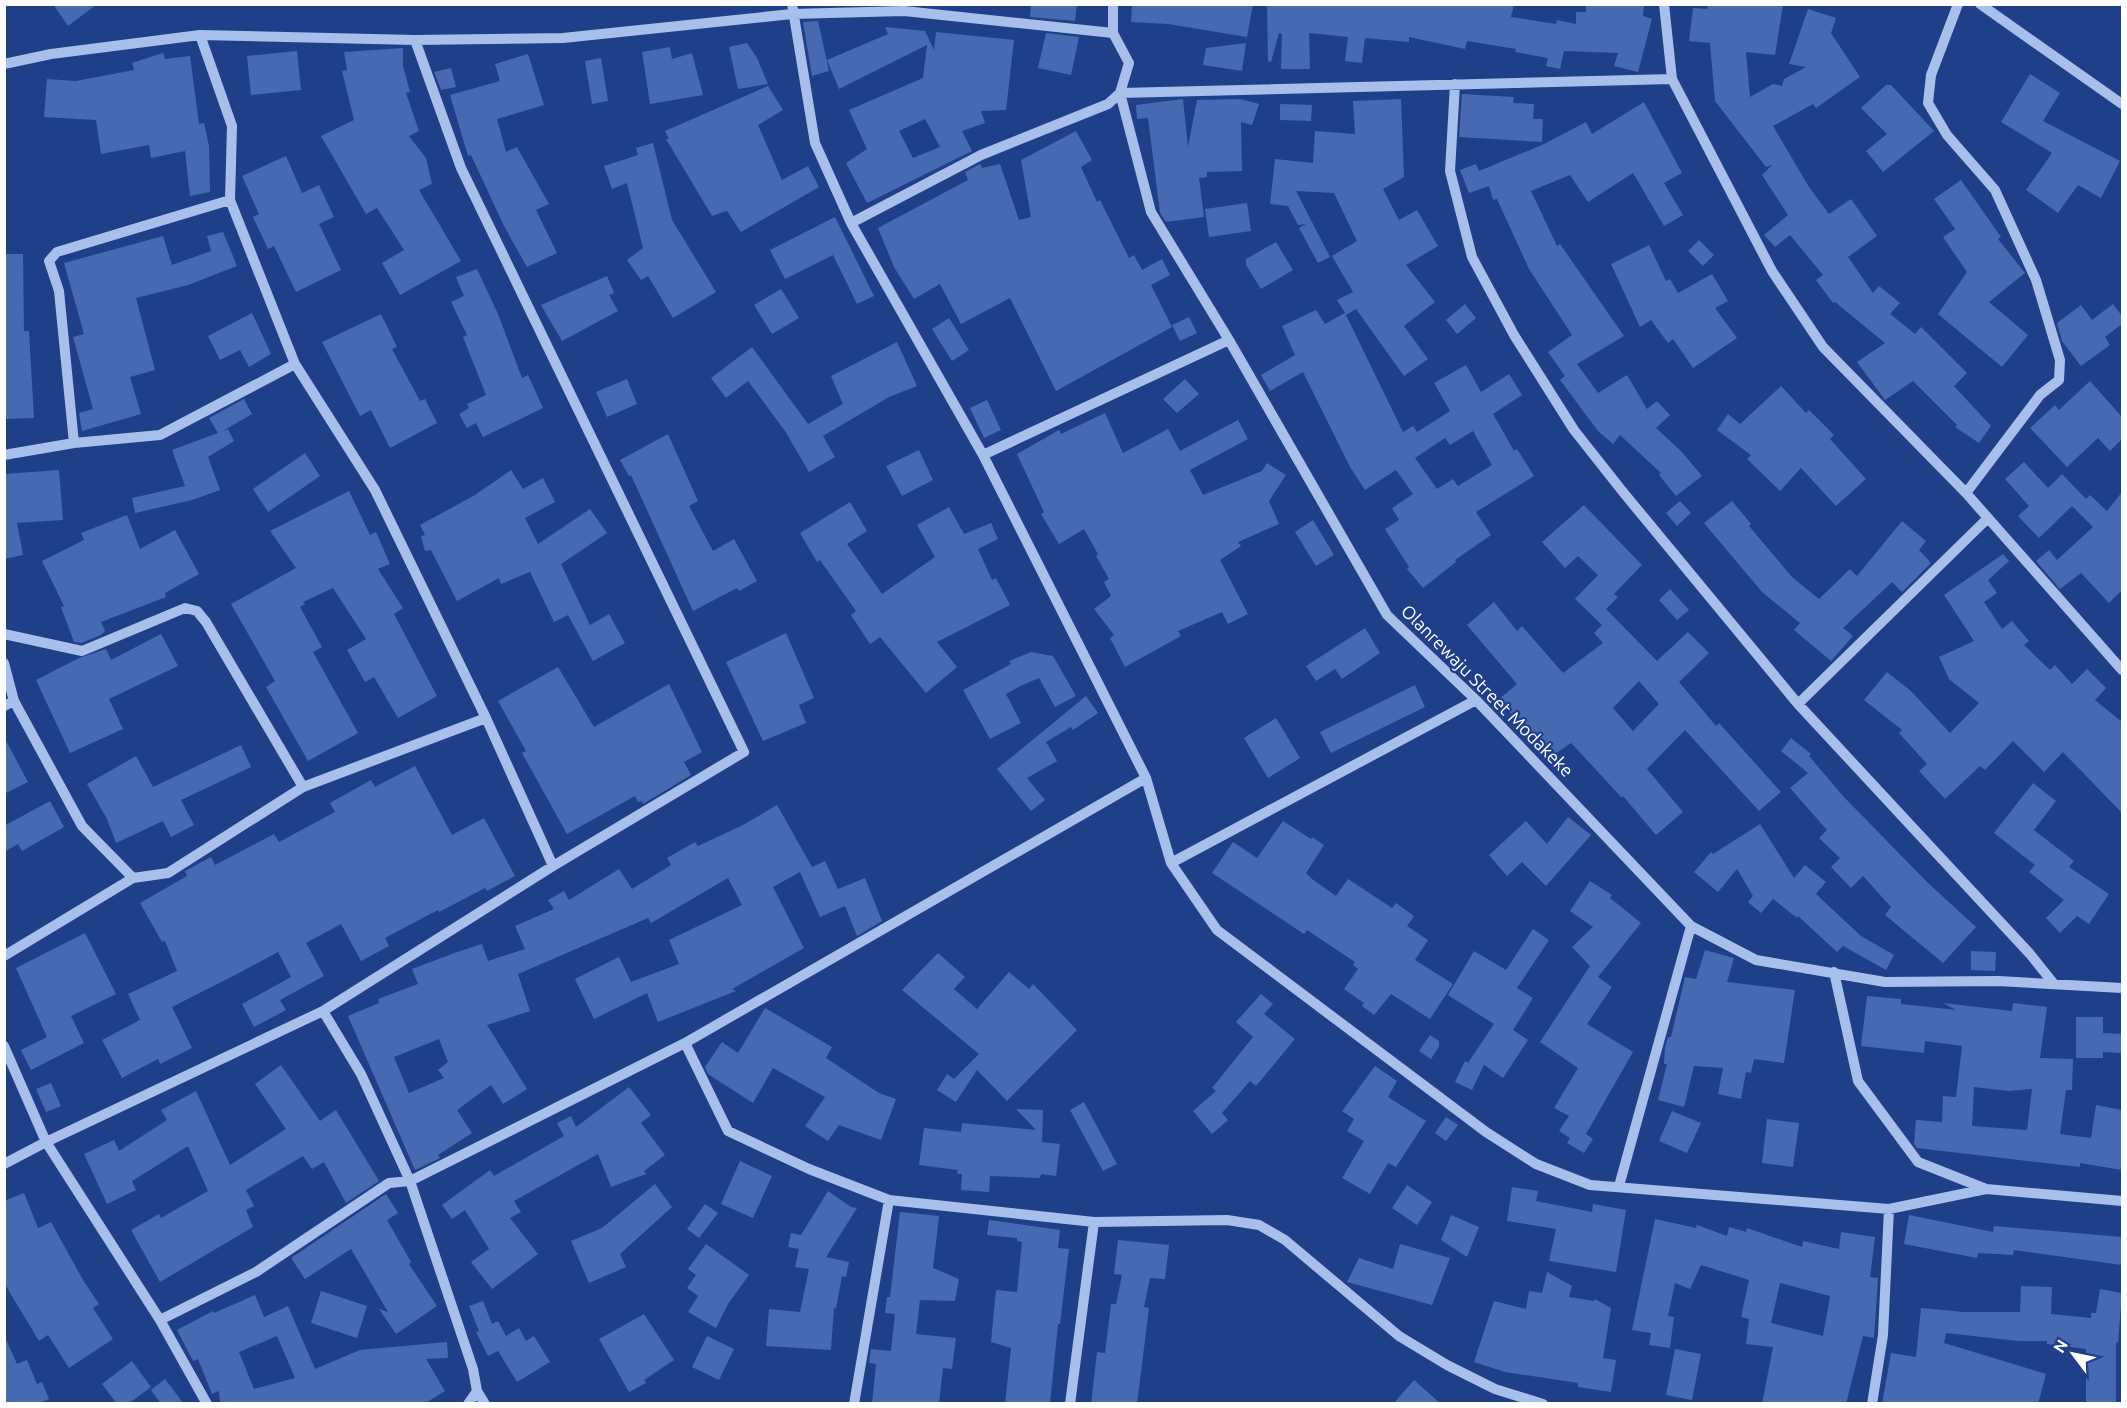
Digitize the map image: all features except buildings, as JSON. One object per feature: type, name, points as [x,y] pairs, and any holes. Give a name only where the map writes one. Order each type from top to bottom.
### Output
[{"type":"street","points":[[851,223],[981,155],[1108,104],[1120,93],[1129,63],[1113,33],[1113,4]]},
{"type":"street","points":[[1664,4],[1672,79],[1773,271],[1823,347],[1966,493],[2122,670]]},
{"type":"street","points":[[1958,4],[1931,75],[1928,104],[1947,135],[1995,190],[2036,280],[2060,360],[2059,380],[2040,395],[1966,493]]},
{"type":"street","points":[[1980,4],[2122,104]]},
{"type":"street","points":[[4,64],[51,54],[200,35],[415,40],[563,38],[792,9],[904,8],[1113,33]]},
{"type":"street","points":[[792,9],[815,143],[851,223],[983,455],[1146,778],[1171,863],[1217,930],[1477,1126],[1536,1164],[1590,1185],[1889,1209],[1986,1189]]},
{"type":"street","points":[[200,35],[232,126],[230,200],[295,364],[375,490],[486,718],[553,866]]},
{"type":"street","points":[[4,1164],[323,1011],[553,866],[744,752],[461,168],[415,40]]},
{"type":"street","points":[[1120,93],[1672,79]]},
{"type":"street","points":[[1455,84],[1450,171],[1472,256],[1514,334],[1574,430],[1798,704],[2030,954],[2054,984]]},
{"type":"street","name":"Olanrewaju Street Modakeke","points":[[1120,93],[1151,212],[1229,340],[1387,615],[1476,700],[1691,926],[1756,960],[1885,982],[1998,981],[2122,988]]},
{"type":"street","points":[[74,443],[59,291],[48,261],[57,252],[230,200]]},
{"type":"street","points":[[983,455],[1229,340]]},
{"type":"street","points":[[4,455],[74,443],[160,435],[295,364]]},
{"type":"street","points":[[1798,704],[1987,519]]},
{"type":"street","points":[[4,634],[82,651],[185,608],[197,611],[206,622],[303,787]]},
{"type":"street","points":[[4,663],[9,703],[82,826],[133,878]]},
{"type":"street","points":[[1171,863],[1476,700]]},
{"type":"street","points":[[4,956],[133,878],[168,873],[303,787],[486,718]]},
{"type":"street","points":[[160,1320],[256,1272],[389,1183],[410,1181],[685,1043],[1146,778]]},
{"type":"street","points":[[1619,1186],[1691,926]]},
{"type":"street","points":[[1834,972],[1858,1081],[1918,1162],[1986,1189],[2122,1201]]},
{"type":"street","points":[[323,1011],[361,1074],[410,1181],[473,1370],[477,1391],[485,1404]]},
{"type":"street","points":[[685,1043],[728,1131],[809,1169],[889,1200],[1094,1222],[1227,1220],[1259,1225],[1285,1239],[1399,1336],[1447,1365],[1495,1389],[1543,1404]]},
{"type":"street","points":[[4,1046],[46,1142],[160,1320],[207,1404]]},
{"type":"street","points":[[854,1404],[889,1200]]},
{"type":"street","points":[[1872,1404],[1883,1335],[1889,1209]]},
{"type":"street","points":[[1070,1404],[1094,1222]]},
{"type":"street","points":[[468,1404],[477,1391]]}]
